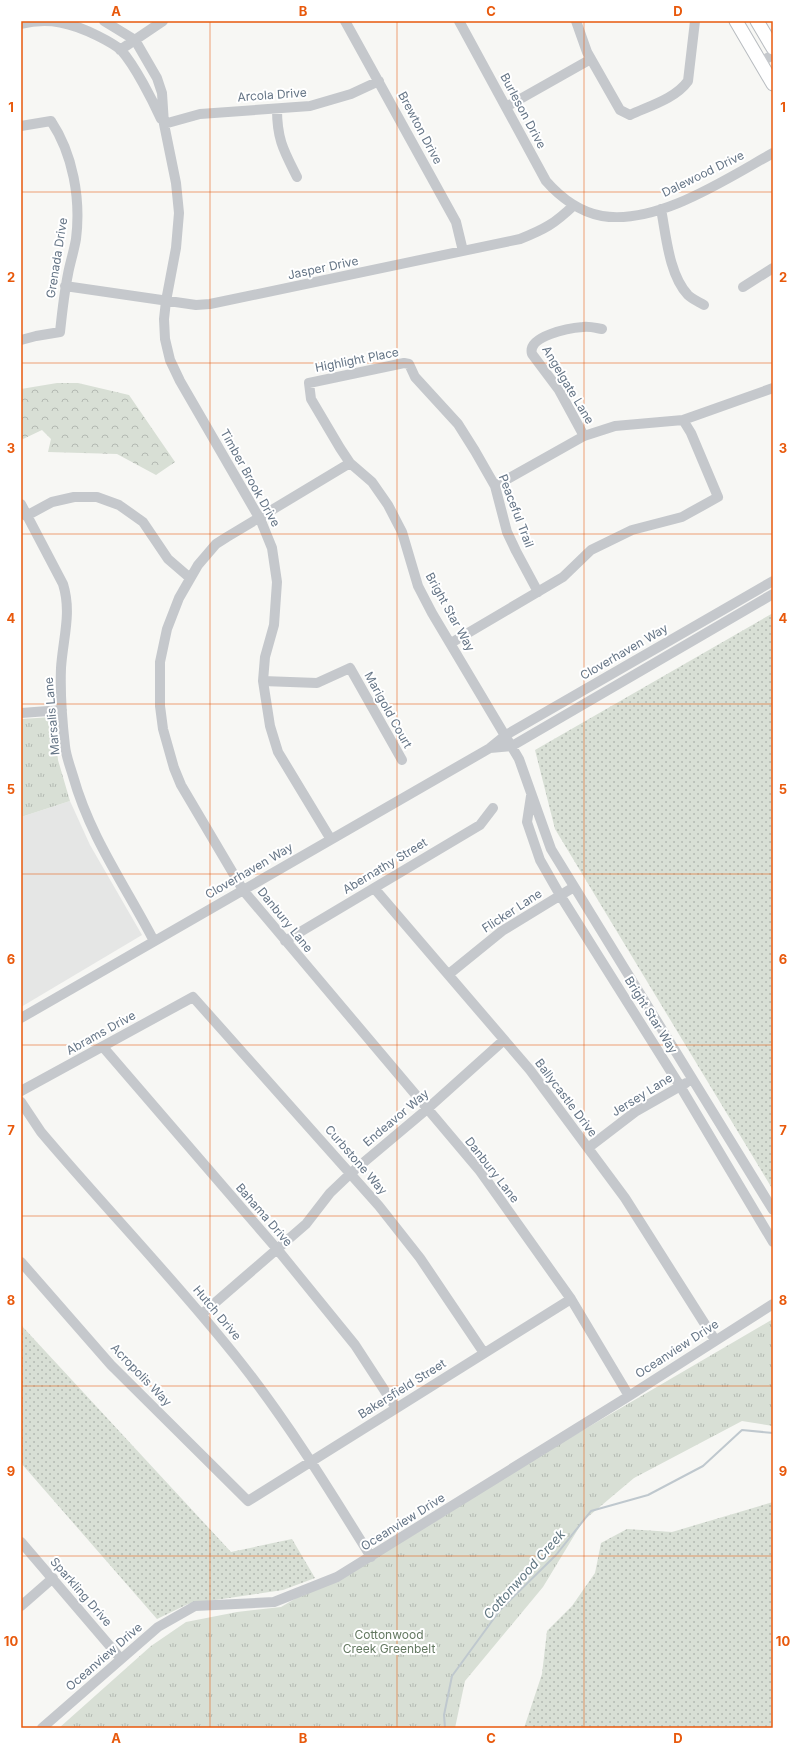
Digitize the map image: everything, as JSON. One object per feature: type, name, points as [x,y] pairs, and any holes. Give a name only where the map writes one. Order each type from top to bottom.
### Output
[{"type":"main road","points":[[736,21],[773,84]]},
{"type":"main road","points":[[757,21],[773,48]]},
{"type":"street","name":"Timber Brook Drive","points":[[21,24],[33,21],[62,21],[84,28],[109,41],[120,50],[132,66],[164,124]]},
{"type":"street","name":"Timber Brook Drive","points":[[104,21],[135,40],[158,80],[162,93],[164,124],[176,183],[178,213],[176,248],[164,319],[165,338],[170,360],[180,381],[260,518],[272,548],[277,582],[274,625],[265,657],[263,681],[270,726],[278,752],[330,838]]},
{"type":"street","points":[[120,50],[163,21]]},
{"type":"street","name":"Brewton Drive","points":[[345,21],[456,222],[463,251]]},
{"type":"street","name":"Burleson Drive","points":[[459,21],[546,181],[556,193],[574,205]]},
{"type":"street","points":[[576,21],[591,60],[620,110],[630,115],[672,95],[683,88],[688,81],[695,21]]},
{"type":"street","points":[[760,62],[773,55]]},
{"type":"street","points":[[506,107],[591,60]]},
{"type":"street","name":"Arcola Drive","points":[[164,124],[200,114],[277,110],[321,104],[351,94],[379,81]]},
{"type":"street","points":[[277,110],[277,126],[280,143],[297,177]]},
{"type":"street","name":"Grenada Drive","points":[[21,126],[52,121],[67,154],[76,193],[76,239],[66,286],[60,332],[21,340]]},
{"type":"street","name":"Dalewood Drive","points":[[574,205],[600,216],[620,217],[661,209],[719,183],[773,153]]},
{"type":"street","name":"Jasper Drive","points":[[66,286],[196,305],[210,304],[520,239],[545,229],[555,223],[574,205]]},
{"type":"street","points":[[661,209],[670,255],[677,276],[688,295],[704,305]]},
{"type":"street","points":[[744,288],[773,268]]},
{"type":"street","name":"Angelgate Lane","points":[[584,436],[558,390],[532,354],[531,347],[535,341],[566,330],[584,326],[602,329]]},
{"type":"street","name":"Highlight Place","points":[[309,383],[404,363],[409,364]]},
{"type":"street","name":"Peaceful Trail","points":[[409,364],[415,377],[434,401],[458,424],[495,486],[507,532],[538,592]]},
{"type":"street","name":"Bright Star Way","points":[[309,383],[311,399],[350,463],[372,482],[388,505],[402,532],[418,586],[512,746],[551,849],[773,1210]]},
{"type":"street","points":[[495,486],[584,436],[615,426],[683,420],[773,388]]},
{"type":"street","points":[[451,643],[563,577],[590,550],[632,530],[682,517],[718,497],[691,433],[683,420]]},
{"type":"street","name":"Danbury Lane","points":[[350,463],[216,544],[198,565],[190,578],[179,598],[167,629],[160,662],[160,706],[163,729],[170,757],[181,785],[243,890],[426,1110],[480,1171],[571,1299],[629,1396]]},
{"type":"street","points":[[26,516],[52,502],[74,497],[97,498],[119,504],[143,522],[168,560],[190,578]]},
{"type":"street","name":"Marsalis Lane","points":[[21,504],[66,593],[68,621],[61,667],[65,748],[86,818],[98,844],[136,907],[154,941]]},
{"type":"street","name":"Cloverhaven Way","points":[[21,1018],[330,838],[490,748],[506,735],[773,581]]},
{"type":"street","name":"Cloverhaven Way","points":[[490,748],[512,746],[773,594]]},
{"type":"street","name":"Marigold Court","points":[[263,681],[317,683],[350,668],[402,760]]},
{"type":"street","points":[[21,713],[62,710]]},
{"type":"street","name":"Bright Star Way","points":[[530,796],[527,822],[540,860],[560,895],[680,1086],[773,1242]]},
{"type":"street","name":"Abernathy Street","points":[[285,941],[480,825],[493,808]]},
{"type":"street","name":"Flicker Lane","points":[[449,974],[502,931],[574,887]]},
{"type":"street","name":"Ballycastle Drive","points":[[374,888],[530,1070],[625,1198],[715,1340]]},
{"type":"street","name":"Abrams Drive","points":[[21,1091],[193,997]]},
{"type":"street","name":"Curbstone Way","points":[[193,997],[350,1173],[420,1258],[484,1353]]},
{"type":"street","name":"Endeavor Way","points":[[202,1314],[306,1224],[330,1193],[350,1173],[426,1110],[504,1040]]},
{"type":"street","name":"Bahama Drive","points":[[103,1047],[277,1249],[355,1345],[396,1408]]},
{"type":"street","name":"Jersey Lane","points":[[588,1148],[635,1112],[692,1079]]},
{"type":"street","name":"Hutch Drive","points":[[21,1102],[41,1132],[69,1165],[202,1314],[275,1409],[311,1462],[371,1557]]},
{"type":"street","name":"Acropolis Way","points":[[21,1262],[111,1365],[248,1501]]},
{"type":"street","name":"Bakersfield Street","points":[[248,1501],[571,1299]]},
{"type":"street","name":"Oceanview Drive","points":[[42,1728],[158,1627],[195,1606],[274,1602],[337,1577],[629,1396],[773,1304]]},
{"type":"street","name":"Sparkling Drive","points":[[21,1542],[121,1659]]},
{"type":"street","points":[[21,1606],[53,1578]]},
{"type":"shaded area","points":[[70,801],[90,845],[142,935],[21,1007],[21,817]]},
{"type":"green space","points":[[57,383],[78,383],[129,395],[175,462],[156,475],[117,454],[48,452],[51,439],[42,430],[21,440],[21,389]]},
{"type":"green space","points":[[773,613],[773,1190],[555,829],[535,750]]},
{"type":"green space","points":[[53,717],[58,760],[70,801],[21,817],[21,719]]},
{"type":"green space","name":"Cottonwood Creek Greenbelt","points":[[773,1319],[773,1426],[742,1421],[634,1478],[583,1521],[543,1587],[465,1681],[455,1728],[59,1728],[151,1646],[186,1622],[237,1612],[281,1607]]},
{"type":"green space","points":[[21,1325],[231,1552],[292,1539],[315,1578],[283,1590],[188,1604],[157,1619],[21,1463]]},
{"type":"green space","points":[[773,1502],[773,1728],[524,1728],[542,1674],[547,1631],[572,1606],[595,1573],[601,1543],[627,1529],[672,1532]]},
{"type":"waterway","name":"Cottonwood Creek","points":[[445,1728],[444,1715],[452,1676],[500,1610],[556,1555],[591,1511],[648,1495],[703,1466],[742,1430],[773,1433]]}]
